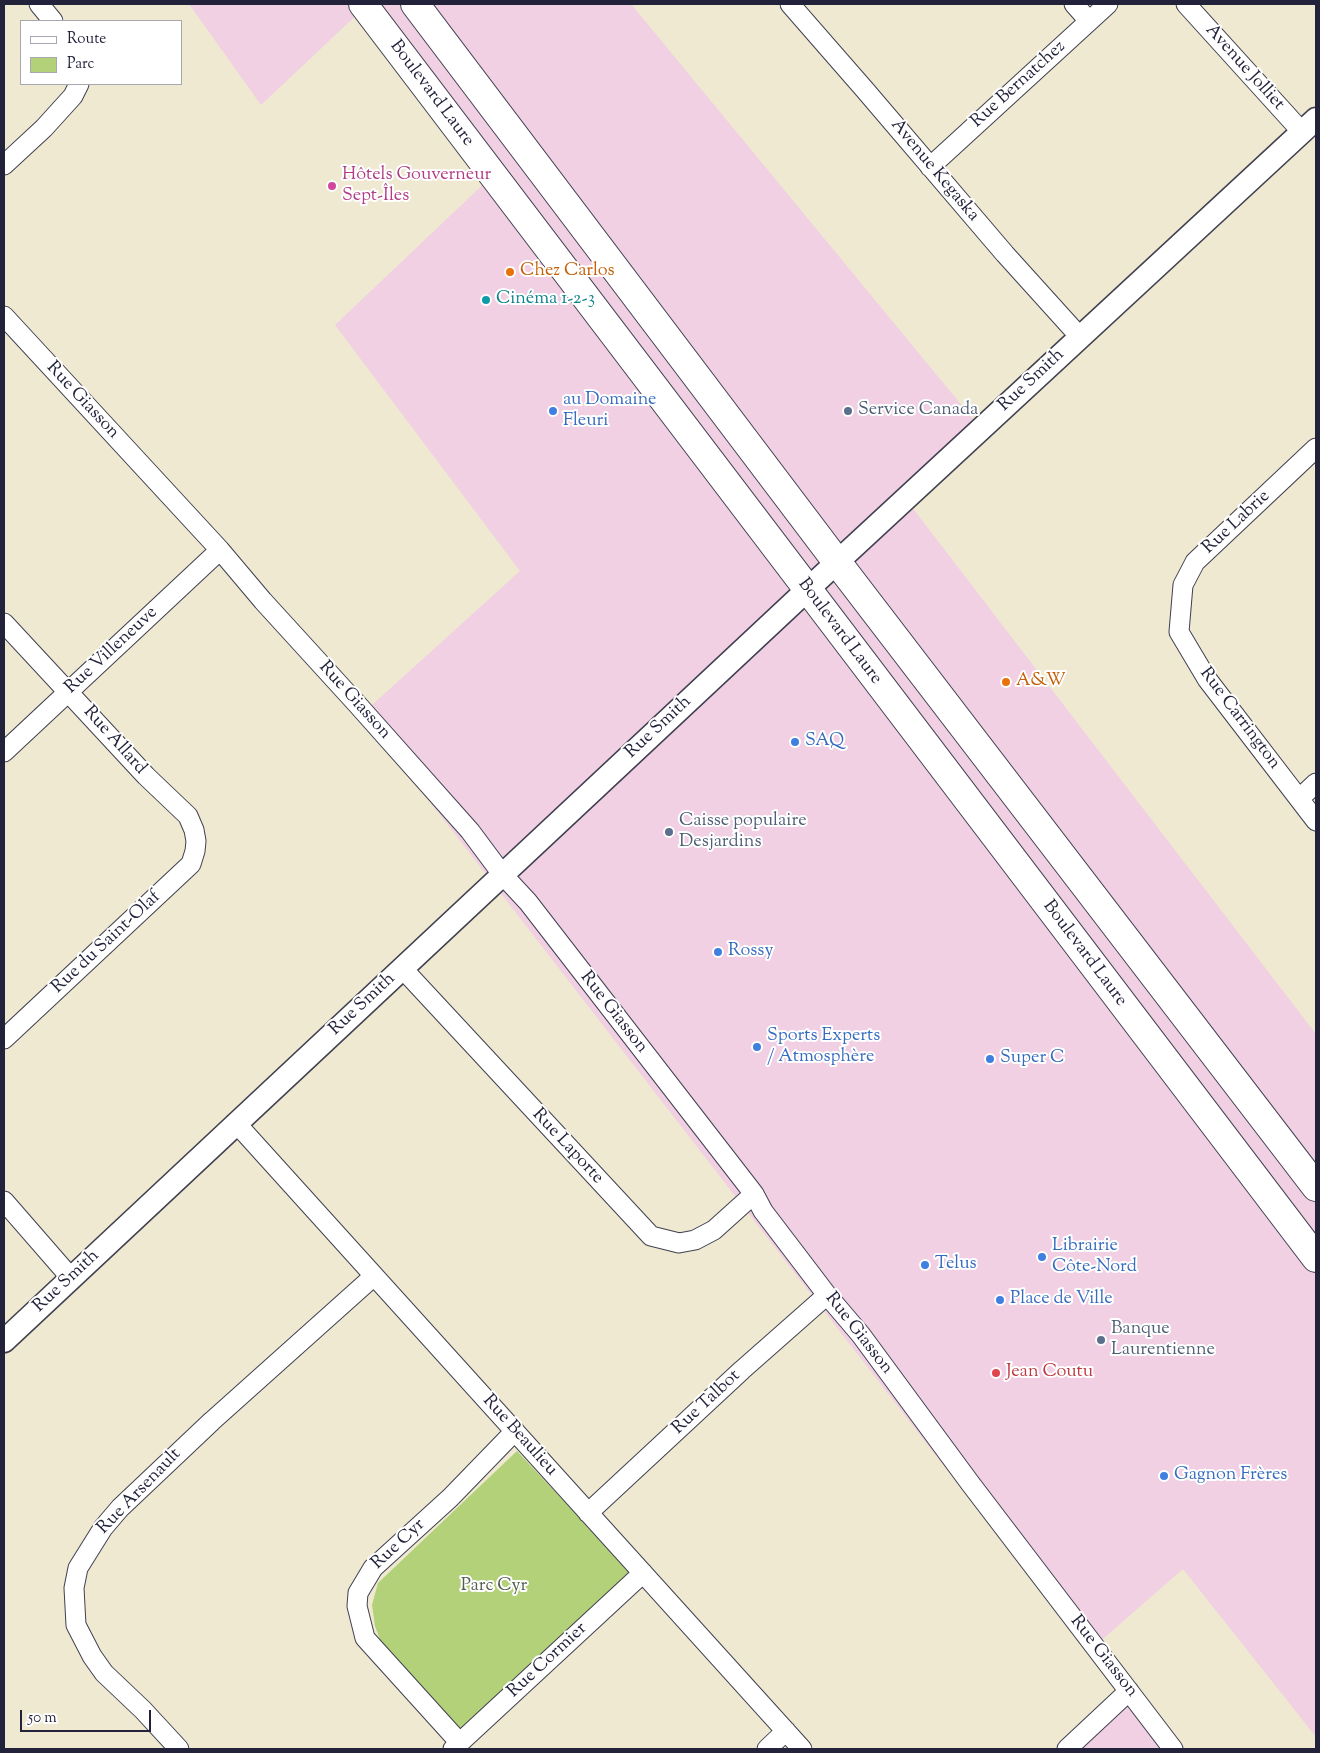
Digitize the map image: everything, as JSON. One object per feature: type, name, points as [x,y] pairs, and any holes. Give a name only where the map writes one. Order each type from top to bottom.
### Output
[{"type":"highway","name":"Boulevard Laure","points":[[363,4],[1316,1258]]},
{"type":"highway","points":[[415,4],[837,562],[1316,1187]]},
{"type":"street","points":[[39,4],[52,20]]},
{"type":"street","name":"Avenue Kegaska","points":[[790,4],[1004,254],[1080,338]]},
{"type":"street","points":[[1074,4],[1089,21]]},
{"type":"street","name":"Rue Bernatchez","points":[[930,167],[1108,4]]},
{"type":"street","name":"Avenue Jolliet","points":[[1186,4],[1309,126]]},
{"type":"street","points":[[4,166],[44,128],[73,96],[78,85]]},
{"type":"street","name":"Rue Smith","points":[[4,1341],[837,562],[1309,126]]},
{"type":"street","name":"Rue Giasson","points":[[4,316],[220,550],[263,602],[357,704],[470,832],[502,874],[528,902],[754,1194],[763,1211],[827,1295],[861,1335],[1088,1640],[1174,1749]]},
{"type":"street","name":"Rue Labrie","points":[[1181,611],[1183,585],[1195,562],[1316,448]]},
{"type":"street","name":"Rue Villeneuve","points":[[4,752],[220,550]]},
{"type":"street","name":"Rue Carrington","points":[[1181,611],[1179,632],[1196,662],[1316,821]]},
{"type":"street","name":"Rue Allard","points":[[4,623],[146,776],[188,816],[196,840]]},
{"type":"street","points":[[1299,799],[1316,783]]},
{"type":"street","name":"Rue du Saint-Olaf","points":[[4,1039],[192,864],[196,840]]},
{"type":"street","name":"Rue Laporte","points":[[402,968],[650,1236],[679,1243],[695,1240],[714,1230],[754,1194]]},
{"type":"street","name":"Rue Beaulieu","points":[[236,1123],[802,1749]]},
{"type":"street","points":[[4,1201],[71,1278]]},
{"type":"street","name":"Rue Arsenault","points":[[179,1749],[143,1710],[104,1673],[92,1656],[76,1626],[74,1588],[78,1568],[103,1528],[120,1508],[212,1421],[374,1276]]},
{"type":"street","name":"Rue Talbot","points":[[588,1512],[742,1370],[827,1295]]},
{"type":"street","name":"Rue Cyr","points":[[457,1746],[365,1638],[357,1606],[358,1593],[373,1568],[450,1498],[515,1431]]},
{"type":"street","name":"Rue Cormier","points":[[457,1746],[643,1573]]},
{"type":"street","points":[[1066,1749],[1129,1691]]},
{"type":"street","points":[[767,1749],[786,1731]]},
{"type":"shaded area","points":[[189,4],[631,4],[987,436],[911,506],[1316,1034],[1316,1737],[1183,1569],[1088,1652],[362,714],[520,571],[335,325],[493,175],[365,7],[261,105]]},
{"type":"shaded area","points":[[1129,1700],[1166,1749],[1075,1749]]},
{"type":"green space","name":"Parc Cyr","points":[[517,1451],[631,1573],[462,1731],[383,1648],[375,1626],[372,1605],[378,1583]]},
{"type":"place","name":"Hôtels Gouverneur Sept-Îles","points":[[332,186]]},
{"type":"place","name":"Chez Carlos","points":[[510,272]]},
{"type":"place","name":"Cinéma 1-2-3","points":[[486,300]]},
{"type":"place","name":"au Domaine Fleuri","points":[[553,411]]},
{"type":"place","name":"Service Canada","points":[[848,411]]},
{"type":"place","name":"A&W","points":[[1006,682]]},
{"type":"place","name":"SAQ","points":[[795,742]]},
{"type":"place","name":"Caisse populaire Desjardins","points":[[669,832]]},
{"type":"place","name":"Rossy","points":[[718,952]]},
{"type":"place","name":"Sports Experts / Atmosphère","points":[[757,1047]]},
{"type":"place","name":"Super C","points":[[990,1059]]},
{"type":"place","name":"Librairie Côte-Nord","points":[[1042,1257]]},
{"type":"place","name":"Telus","points":[[925,1265]]},
{"type":"place","name":"Place de Ville","points":[[1000,1300]]},
{"type":"place","name":"Banque Laurentienne","points":[[1101,1340]]},
{"type":"place","name":"Jean Coutu","points":[[996,1373]]},
{"type":"place","name":"Gagnon Frères","points":[[1164,1476]]}]
